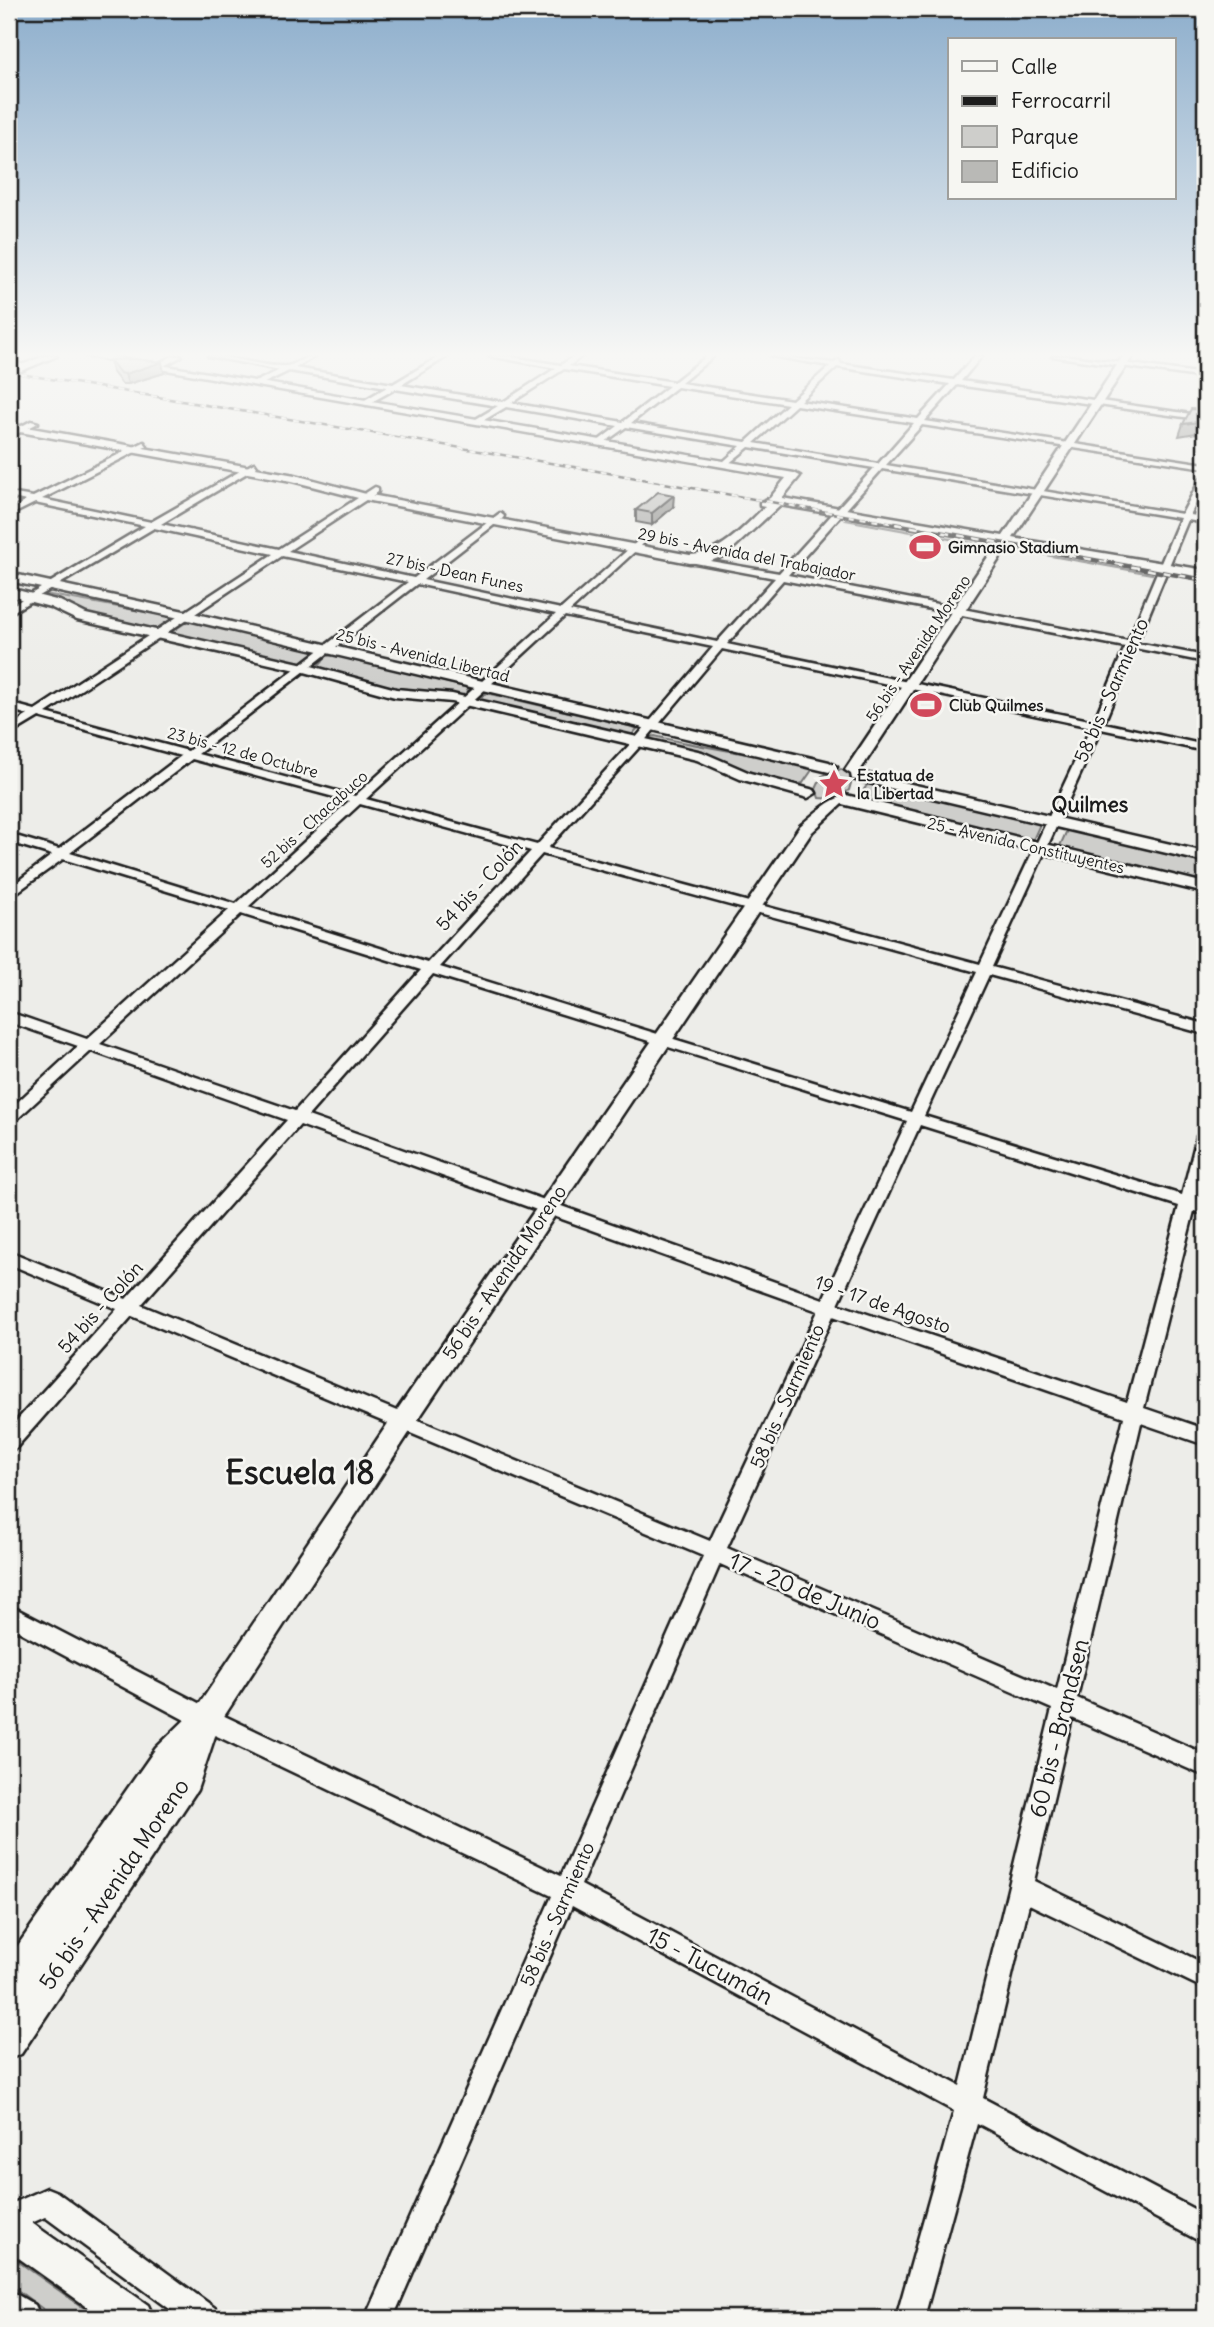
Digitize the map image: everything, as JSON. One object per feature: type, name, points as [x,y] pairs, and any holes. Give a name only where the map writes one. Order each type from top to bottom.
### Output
[{"type":"main road","name":"29 bis - Avenida del Trabajador","points":[[237,465],[689,556],[715,548],[768,505]]},
{"type":"main road","points":[[689,556],[708,558],[722,552],[794,476],[735,465]]},
{"type":"main road","name":"56 bis - Avenida Moreno","points":[[930,630],[996,543],[1050,465]]},
{"type":"main road","points":[[768,505],[1163,572],[1205,574]]},
{"type":"main road","name":"56 bis - Avenida Moreno","points":[[855,773],[908,685],[958,611],[996,543]]},
{"type":"main road","points":[[1163,572],[1205,585]]},
{"type":"main road","name":"25 bis - Avenida Libertad","points":[[9,577],[42,592],[55,604],[82,617],[304,668],[395,693],[468,701],[644,733],[724,744],[829,767]]},
{"type":"main road","name":"25 bis - Avenida Libertad","points":[[9,592],[42,592],[110,600],[184,615],[482,688],[644,733],[745,776],[810,796]]},
{"type":"main road","points":[[829,767],[844,767],[855,773],[858,789],[840,802],[820,803],[810,796],[807,790],[813,777],[829,767]]},
{"type":"main road","name":"25 - Avenida Constituyentes","points":[[855,773],[1205,857]]},
{"type":"main road","name":"56 bis - Avenida Moreno","points":[[806,829],[810,796]]},
{"type":"main road","name":"56 bis - Avenida Moreno","points":[[9,1986],[166,1758],[206,1719],[402,1423],[806,829],[840,802]]},
{"type":"main road","name":"25 - Avenida Constituyentes","points":[[840,802],[1205,888]]},
{"type":"main road","name":"56 bis - Avenida Moreno","points":[[9,2042],[186,1779],[206,1719]]},
{"type":"main road","points":[[9,2229],[135,2318]]},
{"type":"main road","points":[[9,2309],[22,2318]]},
{"type":"street","points":[[9,513],[103,465]]},
{"type":"street","points":[[861,465],[1205,520]]},
{"type":"street","name":"54 bis - Colón","points":[[9,1442],[884,465]]},
{"type":"street","points":[[9,611],[251,467]]},
{"type":"street","name":"58 bis - Sarmiento","points":[[379,2318],[715,1552],[1097,726],[1185,517],[1205,478]]},
{"type":"street","points":[[9,732],[370,493]]},
{"type":"street","name":"27 bis - Dean Funes","points":[[9,495],[1205,748]]},
{"type":"street","points":[[9,894],[498,518]]},
{"type":"street","name":"52 bis - Chacabuco","points":[[9,1118],[637,545]]},
{"type":"street","name":"29 bis - Avenida del Trabajador","points":[[689,556],[1205,659]]},
{"type":"street","name":"23 bis - 12 de Octubre","points":[[9,706],[1205,1029]]},
{"type":"street","points":[[9,838],[1196,1205]]},
{"type":"street","name":"19 - 17 de Agosto","points":[[9,1017],[549,1206],[827,1307],[1205,1437]]},
{"type":"street","name":"60 bis - Brandsen","points":[[910,2318],[969,2104],[1134,1412],[1196,1205],[1205,1136]]},
{"type":"street","name":"17 - 20 de Junio","points":[[9,1257],[715,1552],[1205,1765]]},
{"type":"street","name":"15 - Tucumán","points":[[9,1615],[206,1719],[567,1891],[1205,2231]]},
{"type":"street","points":[[1020,1886],[1205,1977]]},
{"type":"street","points":[[9,2219],[47,2202],[205,2318]]},
{"type":"green space","points":[[851,515],[980,538],[976,544],[846,520]]},
{"type":"green space","points":[[1016,544],[1154,568],[1152,574],[1012,549]]},
{"type":"green space","points":[[45,594],[169,616],[171,620],[160,628],[150,629],[88,616],[45,598]]},
{"type":"green space","points":[[188,621],[317,650],[300,663],[170,633]]},
{"type":"green space","points":[[337,655],[465,687],[470,692],[459,695],[419,693],[370,683],[317,667],[327,656]]},
{"type":"green space","points":[[486,693],[638,728],[631,736],[478,700]]},
{"type":"green space","points":[[649,737],[804,765],[812,770],[803,783],[782,783],[702,753],[653,741]]},
{"type":"green space","points":[[841,769],[853,776],[849,790],[835,799],[819,798],[816,789],[822,776]]},
{"type":"green space","points":[[869,782],[1041,822],[1032,842],[857,800]]},
{"type":"green space","points":[[1068,828],[1205,862],[1205,884],[1059,848]]},
{"type":"green space","points":[[9,2255],[98,2318],[55,2318],[9,2284]]},
{"type":"building","points":[[658,492],[674,495],[652,513],[636,510]]},
{"type":"railway","points":[[560,465],[905,526]]},
{"type":"railway","points":[[895,524],[1205,580]]},
{"type":"place","name":"Gimnasio Stadium","points":[[925,547]]},
{"type":"place","name":"Club Quilmes","points":[[926,705]]},
{"type":"place","name":"Estatua de la Libertad","points":[[834,784]]},
{"type":"district","name":"Quilmes","points":[[1090,805]]},
{"type":"district","name":"Escuela 18","points":[[300,1473]]}]
